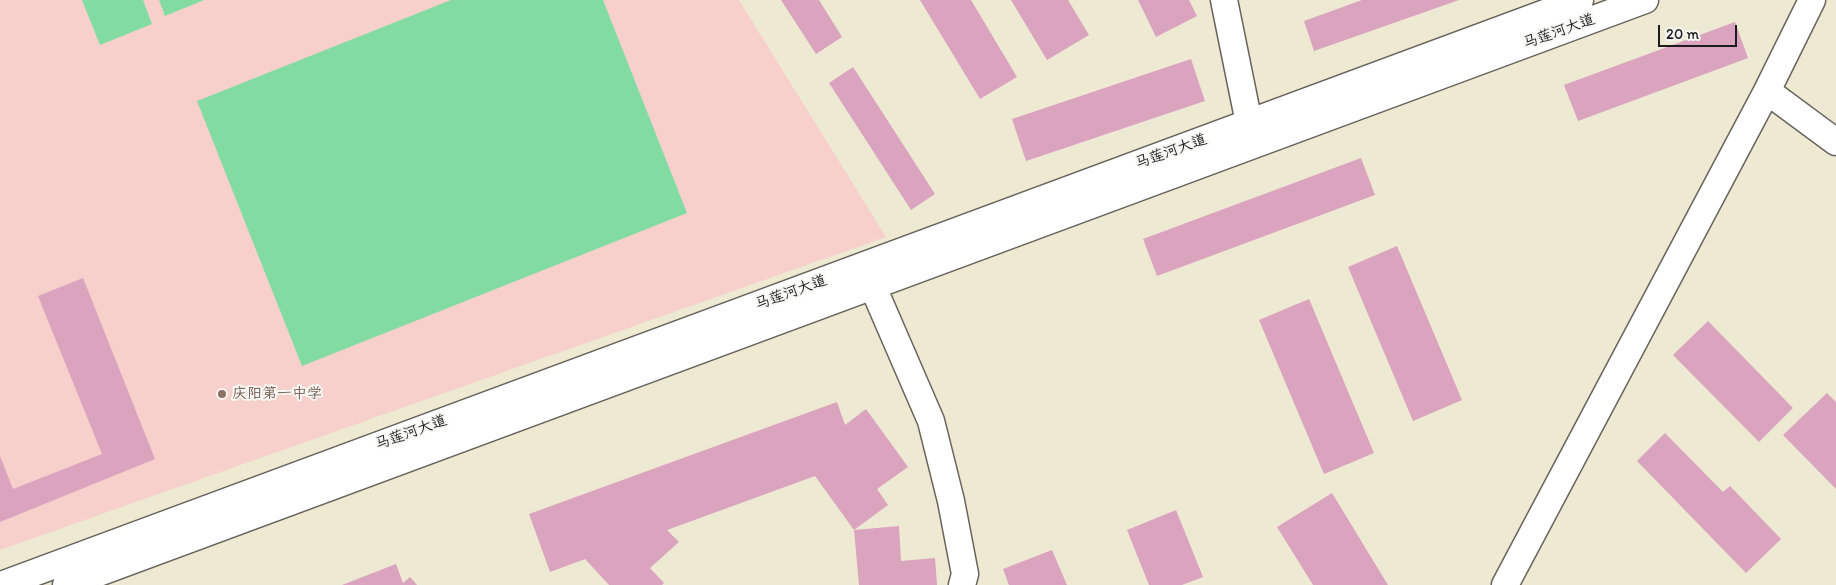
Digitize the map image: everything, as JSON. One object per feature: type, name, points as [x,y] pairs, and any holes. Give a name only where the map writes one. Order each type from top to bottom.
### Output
[{"type":"street","points":[[1224,0],[1249,123]]},
{"type":"street","name":"马莲河大道","points":[[2,585],[1580,0]]},
{"type":"street","name":"马莲河大道","points":[[66,585],[1645,0]]},
{"type":"street","points":[[1505,585],[1767,91],[1812,0]]},
{"type":"street","points":[[1767,91],[1836,142]]},
{"type":"street","points":[[873,287],[931,421],[953,510],[965,574],[962,585]]},
{"type":"shaded area","name":"庆阳第一中学","points":[[0,0],[739,0],[886,237],[0,550]]},
{"type":"green space","points":[[82,0],[143,0],[152,24],[100,45]]},
{"type":"green space","points":[[159,0],[204,0],[165,16]]},
{"type":"green space","points":[[451,0],[603,0],[687,213],[302,366],[197,101]]},
{"type":"building","points":[[781,0],[819,0],[842,37],[816,54]]},
{"type":"building","points":[[920,0],[971,0],[1017,77],[980,99]]},
{"type":"building","points":[[1011,0],[1068,0],[1089,35],[1047,60]]},
{"type":"building","points":[[1138,0],[1189,0],[1197,16],[1156,37]]},
{"type":"building","points":[[1362,0],[1459,0],[1314,51],[1304,21]]},
{"type":"building","points":[[1735,22],[1748,58],[1578,121],[1564,85]]},
{"type":"building","points":[[1191,59],[1205,101],[1026,161],[1012,119]]},
{"type":"building","points":[[853,67],[935,194],[911,210],[829,83]]},
{"type":"building","points":[[1361,158],[1375,195],[1157,276],[1143,239]]},
{"type":"building","points":[[1397,246],[1462,400],[1413,421],[1348,267]]},
{"type":"building","points":[[83,278],[155,459],[0,522],[0,456],[13,489],[102,454],[38,296]]},
{"type":"building","points":[[1309,299],[1374,453],[1324,474],[1259,320]]},
{"type":"building","points":[[1708,321],[1793,408],[1759,442],[1673,355]]},
{"type":"building","points":[[1827,393],[1836,402],[1836,489],[1783,435]]},
{"type":"building","points":[[837,402],[845,425],[866,409],[908,467],[877,489],[888,505],[854,530],[815,476],[667,530],[679,542],[650,568],[664,583],[662,585],[609,585],[585,559],[550,572],[529,514]]},
{"type":"building","points":[[1665,433],[1723,492],[1730,486],[1781,539],[1746,573],[1637,461]]},
{"type":"building","points":[[1332,493],[1388,585],[1313,585],[1277,527]]},
{"type":"building","points":[[1176,510],[1203,577],[1182,585],[1149,585],[1127,530]]},
{"type":"building","points":[[899,526],[901,561],[935,558],[937,585],[859,585],[854,530]]},
{"type":"building","points":[[1052,550],[1067,585],[1009,585],[1003,569]]},
{"type":"building","points":[[396,564],[403,583],[410,577],[417,585],[342,585]]},
{"type":"place","name":"庆阳第一中学","points":[[222,394]]}]
